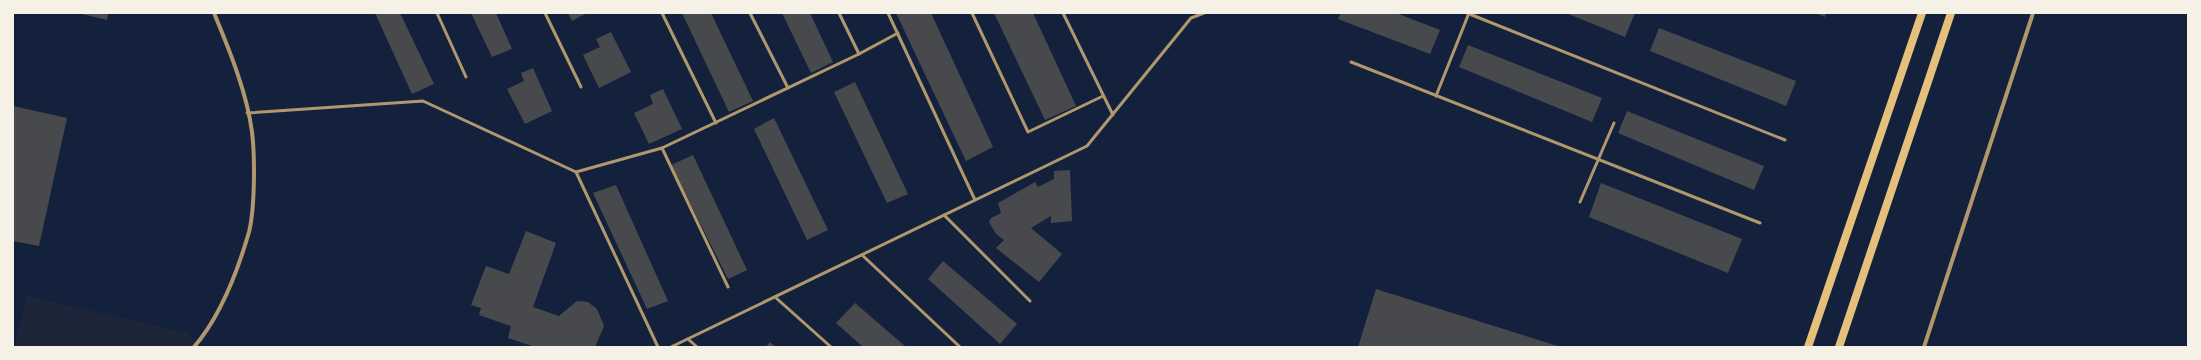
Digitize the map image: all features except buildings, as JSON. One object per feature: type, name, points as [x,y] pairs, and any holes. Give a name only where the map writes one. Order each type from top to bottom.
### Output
[{"type":"main road","points":[[1808,347],[1922,13]]},
{"type":"main road","points":[[1839,347],[1950,13]]},
{"type":"street","points":[[194,347],[204,336],[231,282],[249,231],[254,172],[252,131],[234,63],[214,13]]},
{"type":"street","points":[[1924,347],[2033,13]]},
{"type":"lane","points":[[437,13],[466,77]]},
{"type":"lane","points":[[545,13],[581,87]]},
{"type":"lane","points":[[662,13],[716,123]]},
{"type":"lane","points":[[750,13],[788,88]]},
{"type":"lane","points":[[839,13],[859,54]]},
{"type":"lane","points":[[888,13],[975,200]]},
{"type":"lane","points":[[972,13],[1028,132],[1104,96]]},
{"type":"lane","points":[[1062,13],[1113,115]]},
{"type":"lane","points":[[671,347],[1087,146],[1191,18],[1204,13]]},
{"type":"lane","points":[[1436,96],[1468,13],[1785,140]]},
{"type":"lane","points":[[576,172],[662,148],[859,54],[898,33]]},
{"type":"lane","points":[[1351,62],[1760,223]]},
{"type":"lane","points":[[247,114],[423,101],[576,172],[658,347]]},
{"type":"lane","points":[[1580,202],[1614,124]]},
{"type":"lane","points":[[662,148],[728,287]]},
{"type":"lane","points":[[944,215],[1030,301]]},
{"type":"lane","points":[[862,254],[960,347]]},
{"type":"lane","points":[[776,297],[831,347]]},
{"type":"lane","points":[[688,339],[697,347]]},
{"type":"shaded area","points":[[27,296],[188,333],[198,347],[15,347]]}]
